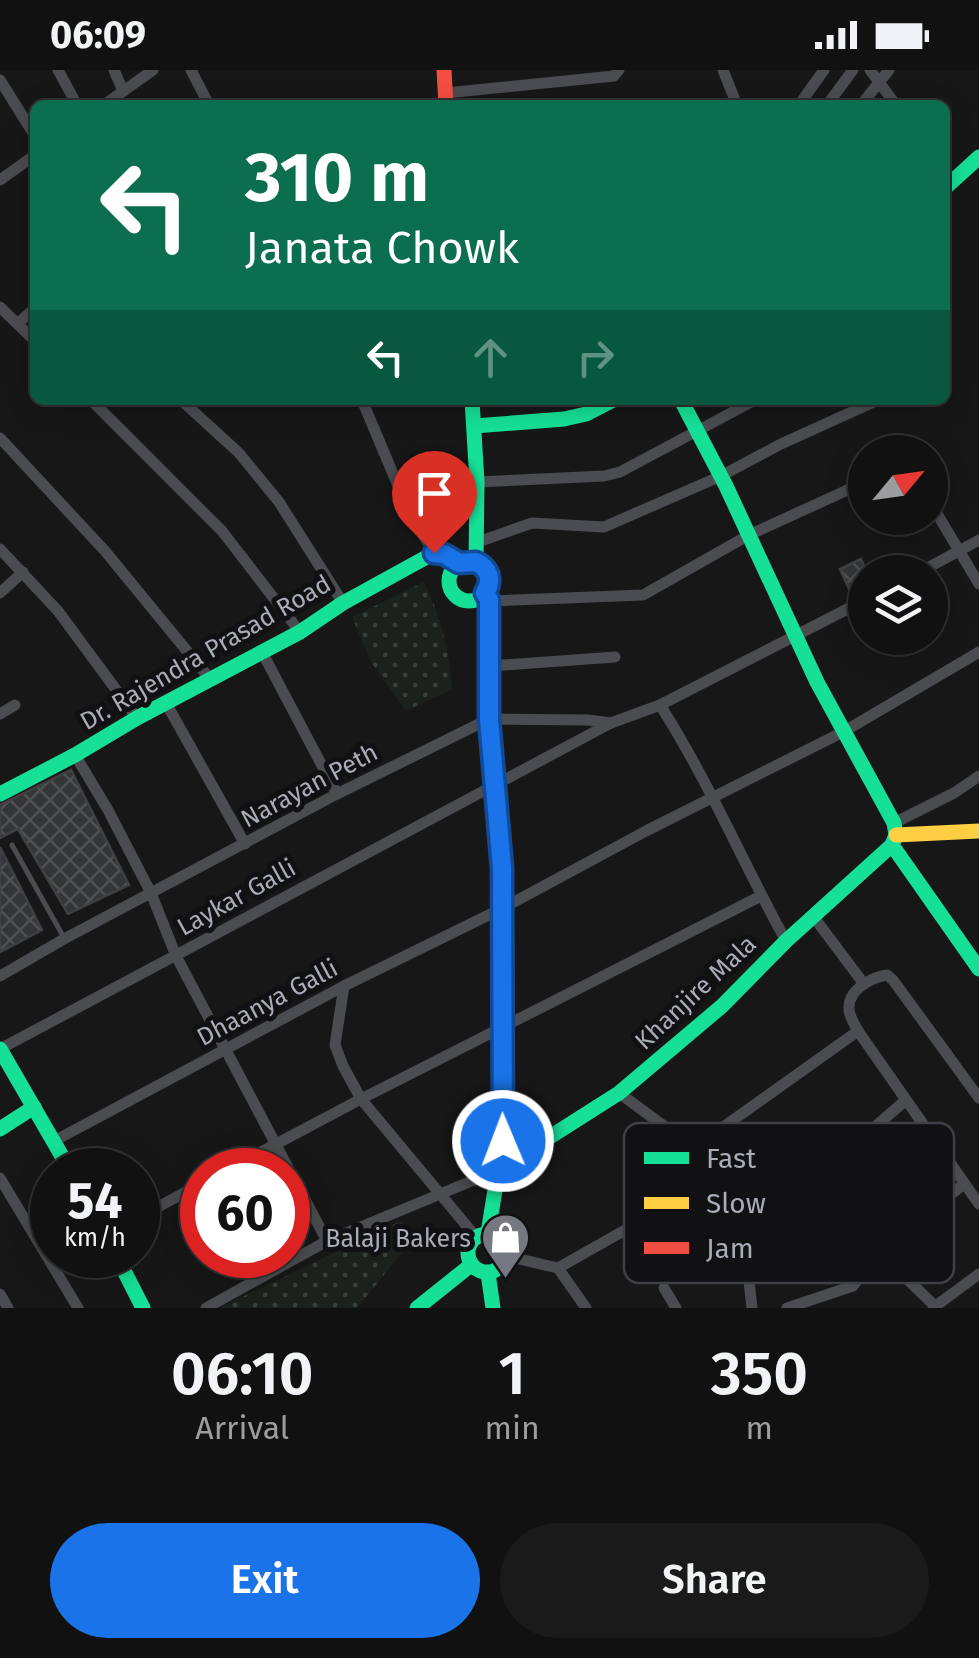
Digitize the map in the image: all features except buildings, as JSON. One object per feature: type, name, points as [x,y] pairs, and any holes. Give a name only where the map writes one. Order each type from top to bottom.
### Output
[{"type":"main road","points":[[444,70],[446,99]]},
{"type":"main road","points":[[950,183],[979,157]]},
{"type":"main road","points":[[472,405],[478,542],[449,583],[454,594],[470,601],[488,602]]},
{"type":"main road","points":[[474,426],[564,419],[603,405]]},
{"type":"main road","points":[[684,405],[894,834],[979,970]]},
{"type":"main road","points":[[434,553],[467,562],[488,573],[489,583],[489,719],[502,868],[503,1141],[482,1235]]},
{"type":"main road","name":"Dr. Rajendra Prasad Road","points":[[0,794],[300,632],[343,603],[434,553]]},
{"type":"main road","points":[[894,834],[979,831]]},
{"type":"main road","name":"Khanjire Mala","points":[[498,1170],[619,1093],[722,1006],[894,834]]},
{"type":"main road","points":[[0,1049],[58,1148]]},
{"type":"main road","points":[[0,1129],[34,1107]]},
{"type":"main road","points":[[482,1235],[500,1238],[506,1250],[500,1268],[488,1273],[476,1270],[467,1253],[471,1241],[482,1235]]},
{"type":"main road","points":[[417,1308],[471,1265]]},
{"type":"main road","points":[[488,1273],[493,1308]]},
{"type":"main road","points":[[128,1278],[143,1308]]},
{"type":"street","points":[[58,70],[73,100]]},
{"type":"street","points":[[114,70],[123,91]]},
{"type":"street","points":[[111,100],[152,70]]},
{"type":"street","points":[[191,70],[206,100]]},
{"type":"street","points":[[446,99],[614,76],[619,70]]},
{"type":"street","points":[[724,70],[735,100]]},
{"type":"street","points":[[803,100],[824,70]]},
{"type":"street","points":[[831,100],[853,70]]},
{"type":"street","points":[[870,70],[889,100]]},
{"type":"street","points":[[865,100],[889,70]]},
{"type":"street","points":[[0,80],[30,128]]},
{"type":"street","points":[[0,180],[30,159]]},
{"type":"street","points":[[0,308],[30,336]]},
{"type":"street","points":[[18,323],[30,312]]},
{"type":"street","points":[[96,405],[222,531],[300,632]]},
{"type":"street","points":[[186,405],[239,453],[269,490],[343,603]]},
{"type":"street","points":[[364,405],[409,512],[434,553]]},
{"type":"street","points":[[477,482],[620,472],[746,405]]},
{"type":"street","points":[[478,542],[532,523],[604,527],[867,405]]},
{"type":"street","points":[[0,438],[105,551],[210,679]]},
{"type":"street","points":[[488,602],[642,594],[749,535],[848,490]]},
{"type":"street","points":[[948,532],[979,584]]},
{"type":"street","points":[[948,558],[979,540]]},
{"type":"street","points":[[0,549],[58,610],[137,718]]},
{"type":"street","points":[[0,593],[24,572]]},
{"type":"street","name":"Laykar Galli","points":[[0,1049],[611,723],[660,705],[848,609]]},
{"type":"street","points":[[262,652],[337,794]]},
{"type":"street","name":"Dhaanya Galli","points":[[54,1141],[344,986],[843,732],[979,652]]},
{"type":"street","points":[[490,666],[616,658]]},
{"type":"street","points":[[166,703],[244,844]]},
{"type":"street","points":[[660,705],[685,744],[786,941]]},
{"type":"street","points":[[0,714],[15,706]]},
{"type":"street","points":[[489,719],[611,723]]},
{"type":"street","name":"Narayan Peth","points":[[0,976],[337,794],[489,719]]},
{"type":"street","points":[[76,754],[151,893],[176,956],[328,1240]]},
{"type":"street","points":[[894,834],[979,776]]},
{"type":"street","points":[[268,1148],[761,896]]},
{"type":"street","points":[[813,916],[864,984]]},
{"type":"street","points":[[922,1123],[850,1015],[852,997],[880,975],[893,980],[979,1098]]},
{"type":"street","points":[[344,986],[335,1044],[361,1099],[439,1195],[482,1235]]},
{"type":"street","points":[[729,1123],[858,1031]]},
{"type":"street","points":[[619,1093],[660,1123]]},
{"type":"street","points":[[879,1123],[906,1100]]},
{"type":"street","points":[[206,1308],[328,1240],[498,1170]]},
{"type":"street","points":[[954,1170],[979,1204]]},
{"type":"street","points":[[0,1178],[78,1308]]},
{"type":"street","points":[[954,1192],[964,1184]]},
{"type":"street","points":[[558,1268],[624,1231]]},
{"type":"street","points":[[506,1256],[558,1268],[586,1308]]},
{"type":"street","points":[[911,1283],[935,1307],[979,1274]]},
{"type":"street","points":[[749,1283],[752,1308]]},
{"type":"street","points":[[787,1308],[855,1283]]},
{"type":"street","points":[[664,1288],[676,1308]]},
{"type":"street","points":[[0,1294],[8,1308]]},
{"type":"lane","points":[[12,845],[64,939]]},
{"type":"shaded area","points":[[424,582],[443,634],[452,689],[406,711],[371,662],[352,617]]},
{"type":"shaded area","points":[[401,1221],[414,1238],[357,1308],[219,1308],[282,1278],[310,1278],[310,1264]]},
{"type":"traffic: fast","points":[[950,183],[979,157]]},
{"type":"traffic: fast","points":[[472,405],[476,562]]},
{"type":"traffic: fast","points":[[474,426],[564,419],[603,405]]},
{"type":"traffic: fast","points":[[498,1170],[619,1093],[722,1006],[786,941],[892,845],[896,835],[894,823],[817,682],[726,486],[684,405]]},
{"type":"traffic: fast","points":[[0,794],[300,632],[343,603],[434,553],[459,563]]},
{"type":"traffic: fast","points":[[469,561],[483,567],[489,581],[483,595],[469,601],[455,595],[449,581],[455,567],[469,561]]},
{"type":"traffic: fast","points":[[485,593],[489,601],[489,719],[502,868],[503,1141],[488,1233]]},
{"type":"traffic: fast","points":[[892,845],[979,969]]},
{"type":"traffic: fast","points":[[0,1049],[57,1148]]},
{"type":"traffic: fast","points":[[0,1129],[34,1107]]},
{"type":"traffic: fast","points":[[487,1234],[501,1239],[506,1253],[501,1267],[487,1272],[473,1267],[468,1253],[473,1239],[487,1234]]},
{"type":"traffic: fast","points":[[417,1308],[471,1265]]},
{"type":"traffic: fast","points":[[488,1273],[493,1308]]},
{"type":"traffic: fast","points":[[128,1278],[143,1308]]},
{"type":"traffic: slow","points":[[896,835],[979,831]]},
{"type":"traffic: jam","points":[[444,70],[446,100]]},
{"type":"place","name":"Balaji Bakers","points":[[506,1280]]},
{"type":"route","points":[[434,553],[459,563],[481,564],[490,578],[485,593],[489,600],[489,719],[502,868],[503,1141]]}]
